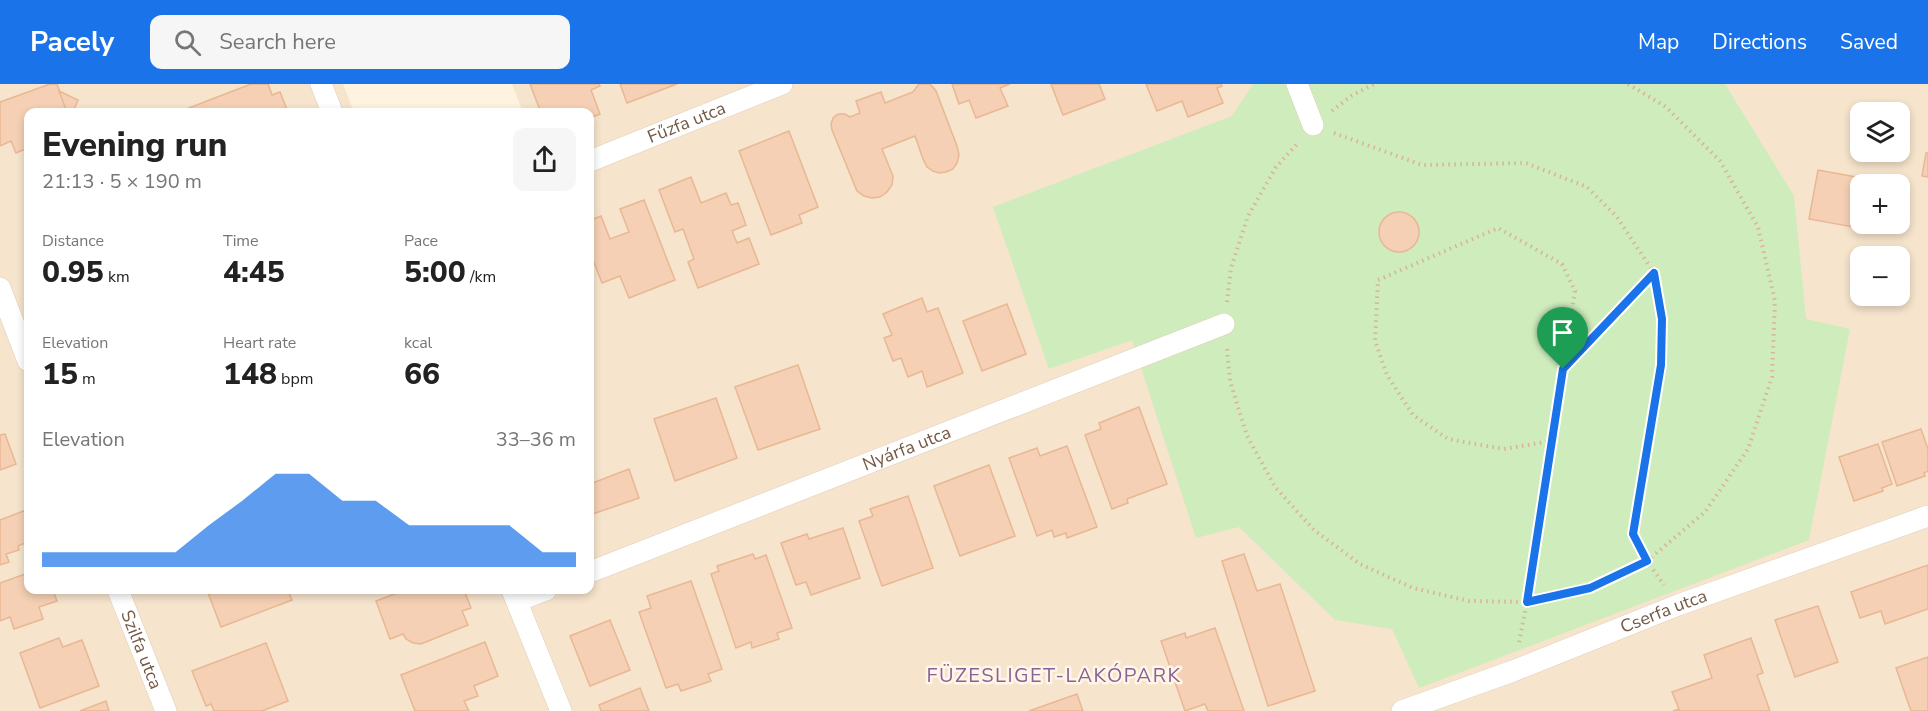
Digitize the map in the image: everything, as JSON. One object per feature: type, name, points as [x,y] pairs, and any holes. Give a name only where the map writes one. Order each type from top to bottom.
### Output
[{"type":"street","points":[[321,84],[330,108]]},
{"type":"street","name":"Fűzfa utca","points":[[594,159],[782,84]]},
{"type":"street","points":[[1297,84],[1313,125]]},
{"type":"street","points":[[0,288],[24,351]]},
{"type":"street","name":"Nyárfa utca","points":[[594,570],[1224,324]]},
{"type":"street","name":"Cserfa utca","points":[[1402,711],[1678,605],[1928,516]]},
{"type":"street","name":"Szilfa utca","points":[[120,594],[166,711]]},
{"type":"street","points":[[514,595],[561,711]]},
{"type":"path","points":[[1374,84],[1351,96],[1313,125],[1276,167],[1248,216],[1231,268],[1224,324],[1230,381],[1247,436],[1275,486],[1314,530],[1360,564],[1413,588],[1469,601],[1527,602],[1590,588],[1647,561],[1706,512],[1748,449],[1772,376],[1775,301],[1758,227],[1720,161],[1666,107],[1628,84]]},
{"type":"path","points":[[1313,125],[1422,165],[1526,163],[1587,187],[1617,217],[1654,273],[1662,319],[1661,365],[1633,534],[1647,561],[1678,605]]},
{"type":"path","points":[[1513,670],[1527,602],[1552,441],[1575,291],[1562,264],[1498,228],[1378,280],[1375,341],[1387,375],[1413,415],[1448,439],[1504,449],[1552,441]]},
{"type":"path","points":[[1563,369],[1654,273]]},
{"type":"shaded area","points":[[0,84],[343,84],[352,108],[24,108],[24,594],[594,594],[594,108],[521,108],[512,84],[1928,84],[1928,711],[0,711]]},
{"type":"green space","points":[[1253,84],[1725,84],[1794,196],[1806,319],[1850,329],[1809,540],[1419,688],[1392,629],[1335,620],[1239,527],[1196,538],[1132,340],[1049,369],[993,207],[1232,116]]},
{"type":"building","points":[[50,84],[57,84],[66,108],[24,108],[24,150],[16,153],[11,141],[0,146],[0,102]]},
{"type":"building","points":[[251,84],[268,84],[272,95],[280,92],[286,108],[189,108]]},
{"type":"building","points":[[530,84],[599,84],[600,86],[591,90],[600,114],[594,116],[594,108],[539,108]]},
{"type":"building","points":[[620,84],[677,84],[627,103]]},
{"type":"building","points":[[919,84],[930,84],[936,91],[957,146],[959,155],[957,163],[953,169],[946,172],[933,171],[927,167],[915,136],[882,149],[893,176],[892,185],[880,197],[864,196],[857,191],[832,130],[833,118],[838,114],[850,117],[860,113],[856,101],[881,92],[885,103],[913,92]]},
{"type":"building","points":[[952,84],[1010,84],[1000,88],[1008,106],[976,118],[969,100],[959,104]]},
{"type":"building","points":[[1051,84],[1099,84],[1105,99],[1063,115]]},
{"type":"building","points":[[1146,84],[1221,84],[1222,86],[1217,88],[1223,103],[1188,117],[1182,101],[1157,111]]},
{"type":"building","points":[[59,91],[78,100],[75,108],[65,108]]},
{"type":"building","points":[[789,131],[818,207],[799,215],[802,223],[771,235],[739,151]]},
{"type":"building","points":[[1926,153],[1928,153],[1928,177],[1922,176]]},
{"type":"building","points":[[1818,170],[1850,176],[1850,226],[1809,219]]},
{"type":"building","points":[[691,177],[701,203],[726,193],[731,205],[738,203],[746,225],[732,231],[737,243],[749,238],[759,264],[698,288],[688,262],[694,259],[683,229],[675,232],[659,190]]},
{"type":"building","points":[[644,200],[675,280],[629,298],[620,276],[602,283],[594,262],[594,219],[601,216],[610,239],[629,232],[620,209]]},
{"type":"building","points":[[1399,212],[1413,218],[1419,232],[1413,246],[1399,252],[1385,246],[1379,232],[1385,218]]},
{"type":"building","points":[[922,298],[927,312],[938,308],[963,373],[927,387],[922,371],[908,377],[901,358],[893,361],[884,338],[892,335],[883,314]]},
{"type":"building","points":[[1007,304],[1026,354],[982,371],[963,321]]},
{"type":"building","points":[[798,365],[820,429],[758,450],[735,387]]},
{"type":"building","points":[[716,398],[737,458],[675,481],[654,419]]},
{"type":"building","points":[[1139,407],[1167,484],[1127,499],[1128,503],[1112,509],[1085,435],[1101,429],[1099,423]]},
{"type":"building","points":[[1921,429],[1928,449],[1928,471],[1924,473],[1925,476],[1897,486],[1882,442]]},
{"type":"building","points":[[5,434],[16,464],[0,470],[0,435]]},
{"type":"building","points":[[1878,444],[1892,484],[1882,488],[1883,491],[1854,501],[1839,457]]},
{"type":"building","points":[[1067,446],[1097,527],[1067,538],[1066,533],[1054,537],[1052,530],[1037,536],[1009,458],[1037,448],[1040,456]]},
{"type":"building","points":[[989,465],[1015,536],[960,556],[934,486]]},
{"type":"building","points":[[629,469],[639,498],[594,514],[594,482]]},
{"type":"building","points":[[908,496],[933,568],[882,586],[859,521],[873,516],[870,509]]},
{"type":"building","points":[[24,511],[24,544],[18,546],[19,550],[6,554],[9,562],[0,565],[0,520]]},
{"type":"building","points":[[843,528],[860,578],[811,595],[806,582],[796,585],[781,543],[807,534],[809,539]]},
{"type":"building","points":[[753,554],[755,559],[766,555],[792,628],[777,633],[779,639],[752,648],[751,642],[736,648],[711,574],[719,571],[717,566]]},
{"type":"building","points":[[1244,554],[1257,591],[1280,584],[1315,691],[1268,706],[1222,561]]},
{"type":"building","points":[[1928,565],[1928,609],[1885,624],[1881,611],[1860,618],[1851,592]]},
{"type":"building","points":[[24,574],[24,594],[54,594],[57,601],[39,607],[43,619],[14,629],[10,617],[0,621],[0,583]]},
{"type":"building","points":[[691,581],[722,669],[708,674],[711,681],[681,691],[678,684],[666,688],[639,612],[651,608],[647,596]]},
{"type":"building","points":[[209,594],[290,594],[292,600],[221,627]]},
{"type":"building","points":[[394,594],[466,594],[471,608],[462,611],[468,625],[421,644],[413,643],[403,634],[390,639],[376,601]]},
{"type":"building","points":[[1818,606],[1838,662],[1795,677],[1775,620]]},
{"type":"building","points":[[610,620],[630,670],[590,686],[570,636]]},
{"type":"building","points":[[1215,628],[1244,711],[1208,711],[1205,704],[1185,711],[1161,641],[1185,633],[1186,638]]},
{"type":"building","points":[[59,638],[63,647],[82,640],[99,686],[40,708],[20,653]]},
{"type":"building","points":[[1751,638],[1763,673],[1757,675],[1770,711],[1673,711],[1679,709],[1672,692],[1712,678],[1704,655]]},
{"type":"building","points":[[485,642],[498,676],[474,686],[478,696],[464,701],[469,711],[415,711],[401,675]]},
{"type":"building","points":[[266,643],[288,701],[262,711],[214,711],[211,704],[206,706],[192,671]]},
{"type":"building","points":[[1928,657],[1928,711],[1911,711],[1896,668]]},
{"type":"building","points":[[640,688],[649,711],[601,711],[599,705]]},
{"type":"building","points":[[1077,694],[1083,711],[1029,711]]},
{"type":"building","points":[[106,701],[109,711],[80,711]]},
{"type":"district","name":"FÜZESLIGET-LAKÓPARK","points":[[1054,675]]},
{"type":"route","points":[[1654,273],[1662,319],[1661,365],[1633,534],[1647,561],[1590,588],[1527,602],[1552,441],[1563,369],[1654,273]]}]
